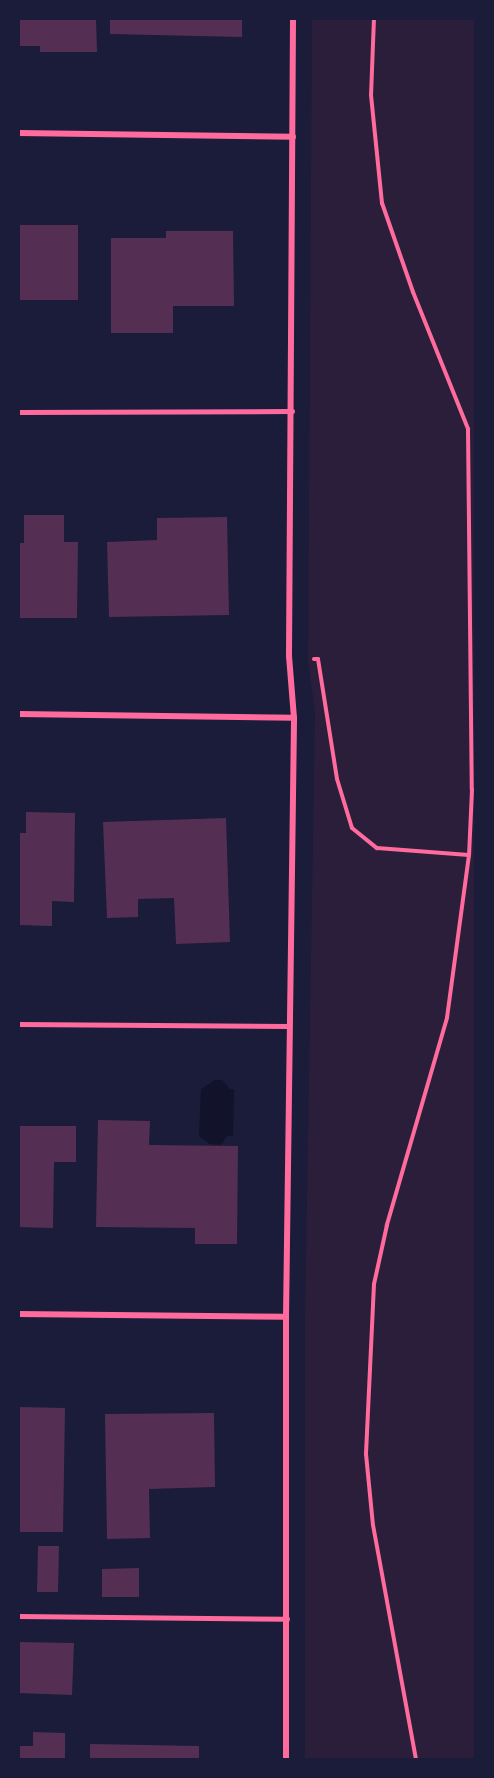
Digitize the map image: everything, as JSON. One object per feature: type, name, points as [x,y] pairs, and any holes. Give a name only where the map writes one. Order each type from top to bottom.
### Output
[{"type":"street","points":[[286,1760],[286,1317],[294,718],[289,656],[293,18]]},
{"type":"street","points":[[18,133],[293,137]]},
{"type":"street","points":[[18,714],[294,718]]},
{"type":"street","points":[[18,1314],[286,1317]]},
{"type":"lane","points":[[18,412],[292,411]]},
{"type":"lane","points":[[18,1024],[289,1026]]},
{"type":"lane","points":[[18,1616],[287,1619]]},
{"type":"path","points":[[374,18],[371,95],[382,203],[413,292],[468,429],[472,790],[469,855],[447,1018],[387,1225],[374,1284],[366,1454],[373,1525],[416,1760]]},
{"type":"path","points":[[289,656],[318,659],[337,779],[352,828],[377,848],[469,855]]},
{"type":"shaded area","points":[[312,18],[476,18],[476,1760],[305,1760],[305,1320],[315,712],[308,660]]},
{"type":"shaded area","points":[[215,1080],[222,1080],[230,1089],[234,1089],[233,1136],[227,1136],[221,1145],[210,1144],[199,1136],[201,1089]]},
{"type":"building","points":[[18,18],[96,18],[97,52],[40,52],[40,46],[18,46]]},
{"type":"building","points":[[110,18],[242,18],[242,37],[110,34]]},
{"type":"building","points":[[18,225],[78,225],[78,300],[18,300]]},
{"type":"building","points":[[166,231],[233,231],[234,306],[173,306],[173,333],[111,333],[111,238],[166,238]]},
{"type":"building","points":[[24,515],[64,515],[64,542],[78,542],[77,618],[18,618],[18,543],[24,543]]},
{"type":"building","points":[[227,517],[229,615],[109,617],[107,542],[157,540],[157,518]]},
{"type":"building","points":[[26,812],[75,813],[74,902],[52,901],[52,926],[18,925],[18,833],[26,833]]},
{"type":"building","points":[[226,818],[230,942],[176,944],[174,898],[138,899],[138,917],[107,918],[103,822]]},
{"type":"building","points":[[98,1120],[150,1121],[149,1145],[238,1146],[237,1244],[195,1244],[195,1228],[96,1227]]},
{"type":"building","points":[[18,1126],[76,1126],[76,1162],[54,1162],[53,1228],[18,1227]]},
{"type":"building","points":[[18,1407],[65,1408],[63,1532],[18,1532]]},
{"type":"building","points":[[214,1413],[215,1487],[149,1489],[150,1538],[107,1539],[105,1414]]},
{"type":"building","points":[[38,1546],[59,1546],[58,1592],[37,1592]]},
{"type":"building","points":[[139,1568],[139,1597],[102,1597],[102,1569]]},
{"type":"building","points":[[18,1642],[74,1643],[72,1695],[18,1693]]},
{"type":"building","points":[[33,1732],[65,1733],[65,1760],[18,1760],[18,1746],[33,1746]]},
{"type":"building","points":[[90,1744],[199,1746],[199,1760],[90,1760]]}]
